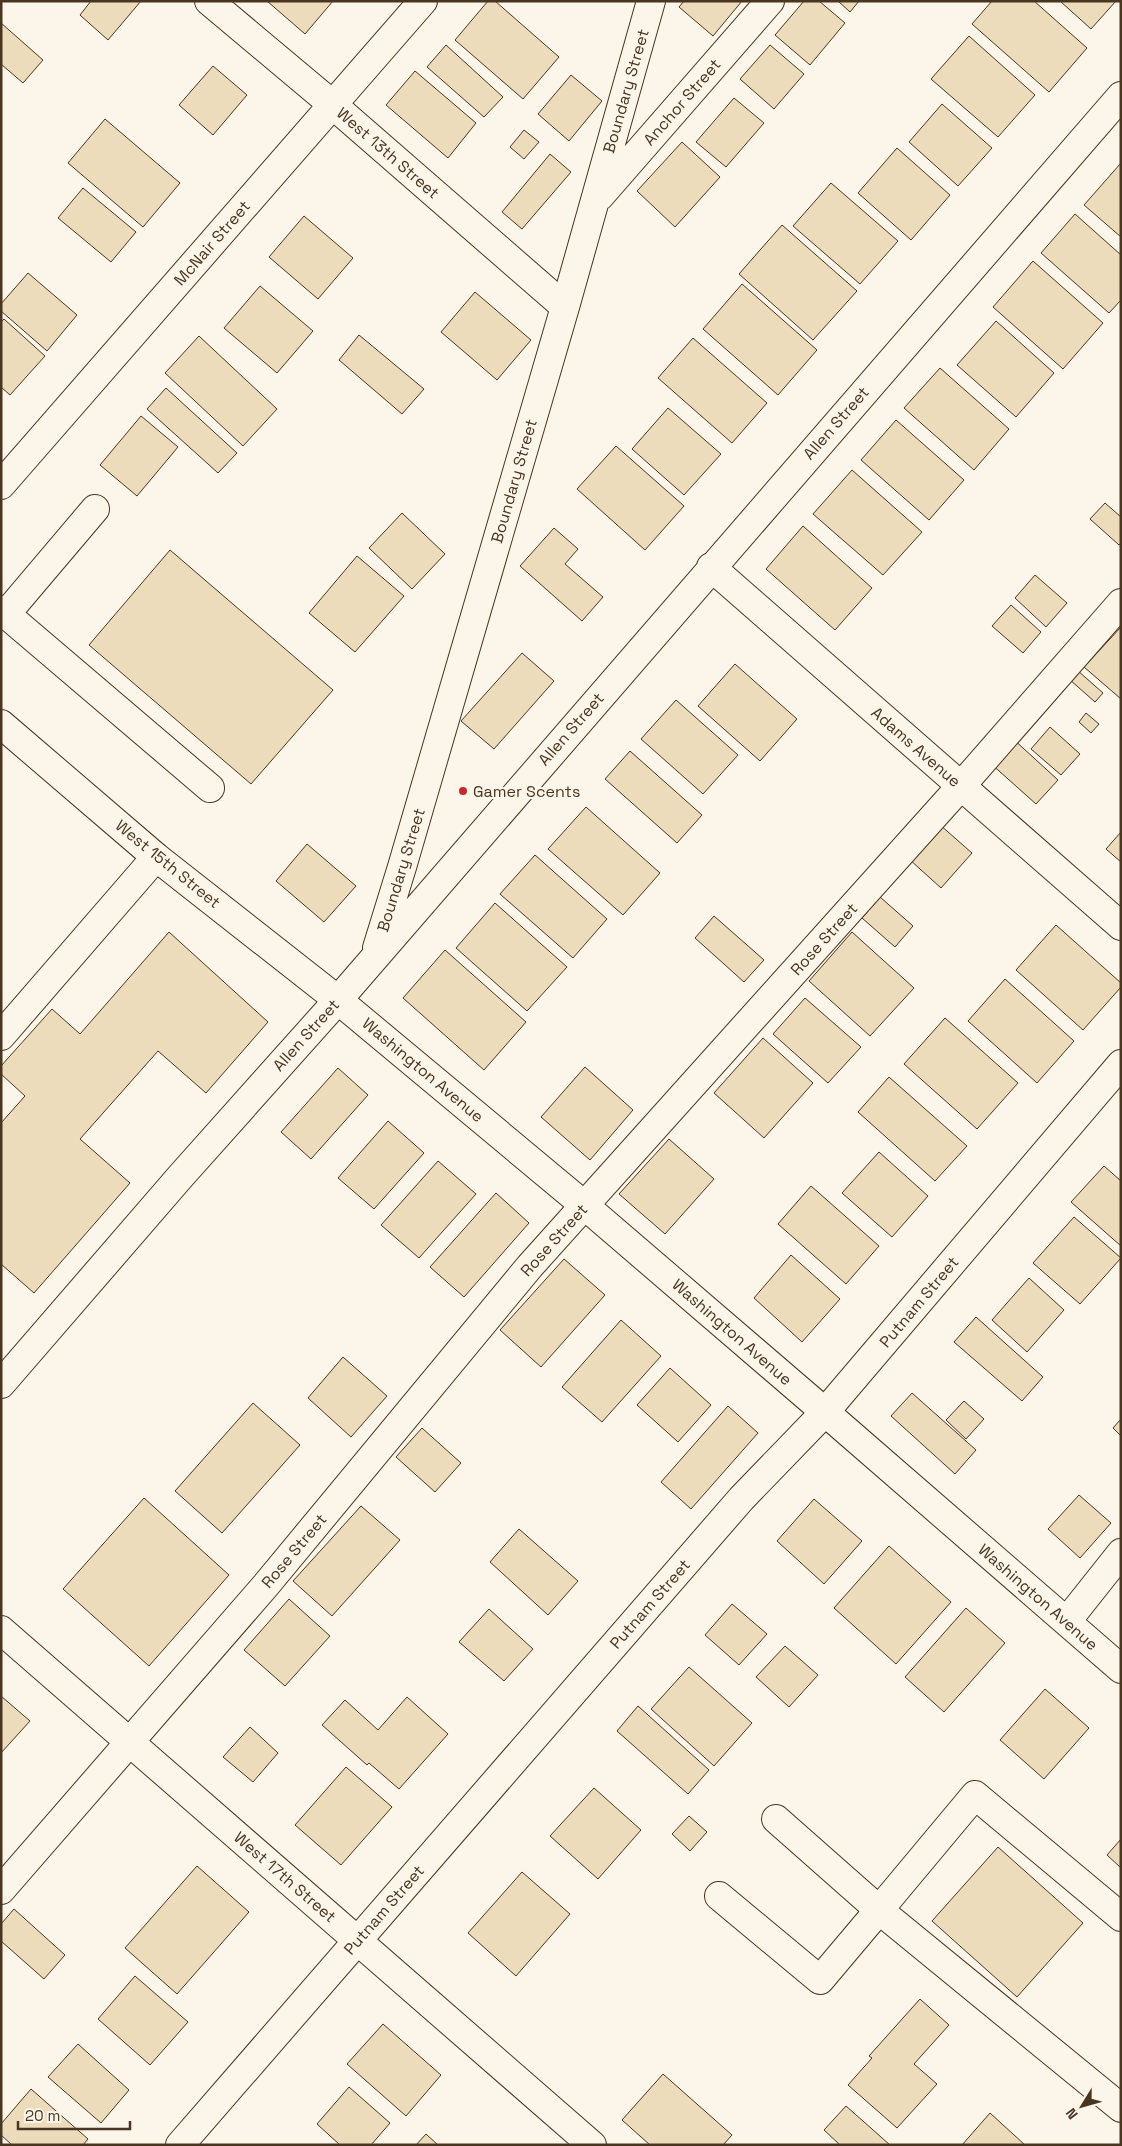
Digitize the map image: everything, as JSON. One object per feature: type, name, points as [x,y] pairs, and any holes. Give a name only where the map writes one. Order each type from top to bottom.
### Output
[{"type":"street","name":"West 13th Street","points":[[209,1],[333,105],[565,307]]},
{"type":"street","name":"McNair Street","points":[[1,485],[423,1]]},
{"type":"street","name":"Boundary Street","points":[[373,959],[402,867],[565,307],[651,1]]},
{"type":"street","name":"Anchor Street","points":[[594,202],[770,1]]},
{"type":"street","name":"Allen Street","points":[[1,1384],[180,1177],[338,1000],[1121,96]]},
{"type":"street","points":[[95,509],[3,612],[210,788]]},
{"type":"street","name":"Adams Avenue","points":[[711,568],[1121,926]]},
{"type":"street","name":"Rose Street","points":[[1,1890],[266,1586],[530,1266],[961,786],[1121,603]]},
{"type":"street","name":"West 15th Street","points":[[1,724],[156,857],[338,1000]]},
{"type":"street","points":[[7,1019],[156,857]]},
{"type":"street","name":"Washington Avenue","points":[[338,1000],[584,1205],[826,1412],[1121,1669]]},
{"type":"street","name":"Putnam Street","points":[[180,2145],[741,1499],[826,1412],[1121,1064]]},
{"type":"street","points":[[1067,1621],[1121,1553]]},
{"type":"street","name":"West 17th Street","points":[[1,1630],[592,2145]]},
{"type":"street","points":[[719,1896],[820,1980],[975,1796],[1121,1917]]},
{"type":"street","points":[[776,1818],[879,1910],[1121,2108]]},
{"type":"building","points":[[91,1],[141,1],[108,40],[80,15]]},
{"type":"building","points":[[267,1],[333,1],[305,34]]},
{"type":"building","points":[[488,1],[495,1],[559,57],[523,99],[455,40]]},
{"type":"building","points":[[684,1],[742,1],[713,36],[679,7]]},
{"type":"building","points":[[804,1],[819,1],[845,23],[810,65],[775,35]]},
{"type":"building","points":[[838,1],[859,1],[850,12]]},
{"type":"building","points":[[992,1],[1034,1],[1087,48],[1049,92],[972,24]]},
{"type":"building","points":[[1060,1],[1116,1],[1091,29]]},
{"type":"building","points":[[1,23],[43,60],[23,83],[1,64]]},
{"type":"building","points":[[969,36],[1035,95],[998,137],[931,79]]},
{"type":"building","points":[[446,45],[503,97],[484,117],[427,67]]},
{"type":"building","points":[[770,45],[804,74],[774,109],[740,79]]},
{"type":"building","points":[[213,66],[247,95],[213,135],[179,105]]},
{"type":"building","points":[[415,71],[476,123],[448,158],[386,105]]},
{"type":"building","points":[[571,75],[602,101],[569,141],[538,114]]},
{"type":"building","points":[[734,98],[764,123],[726,167],[696,142]]},
{"type":"building","points":[[942,104],[992,148],[958,186],[909,142]]},
{"type":"building","points":[[105,119],[180,183],[143,227],[68,163]]},
{"type":"building","points":[[524,130],[539,142],[524,159],[510,147]]},
{"type":"building","points":[[682,142],[720,177],[675,227],[637,191]]},
{"type":"building","points":[[897,148],[950,195],[911,240],[858,193]]},
{"type":"building","points":[[550,154],[571,172],[522,229],[502,212]]},
{"type":"building","points":[[1121,163],[1121,237],[1084,205]]},
{"type":"building","points":[[831,183],[898,241],[860,284],[793,226]]},
{"type":"building","points":[[83,188],[136,232],[111,262],[58,218]]},
{"type":"building","points":[[1075,214],[1121,255],[1121,300],[1109,313],[1041,253]]},
{"type":"building","points":[[304,216],[353,258],[318,299],[269,257]]},
{"type":"building","points":[[782,225],[857,291],[813,340],[739,274]]},
{"type":"building","points":[[1033,261],[1103,323],[1063,369],[993,307]]},
{"type":"building","points":[[28,273],[77,315],[47,351],[1,311],[1,304]]},
{"type":"building","points":[[742,284],[817,350],[778,395],[703,329]]},
{"type":"building","points":[[260,286],[313,331],[277,373],[224,328]]},
{"type":"building","points":[[475,292],[531,340],[497,380],[441,332]]},
{"type":"building","points":[[4,319],[45,356],[10,395],[1,387],[1,322]]},
{"type":"building","points":[[996,321],[1054,373],[1016,417],[957,365]]},
{"type":"building","points":[[359,335],[424,389],[402,414],[339,360]]},
{"type":"building","points":[[199,336],[277,409],[243,446],[165,373]]},
{"type":"building","points":[[693,338],[767,403],[732,443],[658,378]]},
{"type":"building","points":[[940,368],[1009,429],[974,470],[904,408]]},
{"type":"building","points":[[166,388],[237,453],[218,473],[147,409]]},
{"type":"building","points":[[668,408],[721,454],[684,495],[632,449]]},
{"type":"building","points":[[141,416],[178,447],[137,496],[100,465]]},
{"type":"building","points":[[896,420],[964,480],[929,520],[861,460]]},
{"type":"building","points":[[616,446],[684,506],[645,550],[577,489]]},
{"type":"building","points":[[852,470],[922,532],[883,575],[813,514]]},
{"type":"building","points":[[1105,503],[1121,517],[1121,543],[1119,545],[1090,519]]},
{"type":"building","points":[[402,513],[445,554],[412,589],[369,548]]},
{"type":"building","points":[[803,526],[872,588],[835,630],[766,569]]},
{"type":"building","points":[[554,528],[578,549],[565,564],[603,597],[582,621],[520,566]]},
{"type":"building","points":[[170,550],[333,690],[251,784],[89,645]]},
{"type":"building","points":[[357,556],[404,596],[355,652],[309,613]]},
{"type":"building","points":[[1035,575],[1067,603],[1046,627],[1015,598]]},
{"type":"building","points":[[1011,605],[1041,632],[1023,653],[992,626]]},
{"type":"building","points":[[1121,627],[1121,699],[1084,667]]},
{"type":"building","points":[[522,653],[554,681],[494,749],[461,721]]},
{"type":"building","points":[[735,664],[797,719],[760,761],[698,706]]},
{"type":"building","points":[[1077,670],[1103,693],[1095,702],[1069,679]]},
{"type":"building","points":[[676,700],[738,755],[703,794],[641,739]]},
{"type":"building","points":[[1086,713],[1099,724],[1091,733],[1079,722]]},
{"type":"building","points":[[1050,727],[1080,754],[1061,775],[1031,749]]},
{"type":"building","points":[[1011,737],[1058,780],[1036,804],[989,762]]},
{"type":"building","points":[[630,751],[702,815],[677,843],[605,779]]},
{"type":"building","points":[[586,807],[660,873],[623,915],[548,849]]},
{"type":"building","points":[[939,824],[972,853],[941,888],[909,859]]},
{"type":"building","points":[[1121,832],[1121,862],[1106,849]]},
{"type":"building","points":[[307,844],[356,886],[324,922],[276,881]]},
{"type":"building","points":[[535,855],[607,919],[573,958],[500,894]]},
{"type":"building","points":[[880,897],[913,926],[895,947],[862,918]]},
{"type":"building","points":[[495,903],[567,967],[527,1011],[456,948]]},
{"type":"building","points":[[714,916],[764,960],[744,982],[695,938]]},
{"type":"building","points":[[1056,925],[1121,983],[1121,987],[1083,1030],[1016,970]]},
{"type":"building","points":[[169,932],[268,1022],[206,1093],[158,1051],[80,1139],[130,1183],[34,1293],[1,1264],[1,1123],[25,1096],[1,1074],[1,1066],[52,1009],[80,1034]]},
{"type":"building","points":[[852,932],[914,988],[870,1036],[809,981]]},
{"type":"building","points":[[445,950],[526,1022],[484,1070],[403,998]]},
{"type":"building","points":[[1005,979],[1074,1041],[1037,1083],[968,1021]]},
{"type":"building","points":[[805,998],[861,1047],[828,1083],[773,1034]]},
{"type":"building","points":[[945,1018],[1018,1083],[977,1129],[904,1064]]},
{"type":"building","points":[[763,1038],[813,1083],[764,1138],[714,1093]]},
{"type":"building","points":[[585,1067],[633,1110],[590,1160],[541,1117]]},
{"type":"building","points":[[338,1068],[368,1095],[311,1159],[281,1132]]},
{"type":"building","points":[[889,1077],[967,1146],[935,1181],[858,1112]]},
{"type":"building","points":[[388,1121],[424,1153],[374,1209],[338,1178]]},
{"type":"building","points":[[669,1139],[714,1179],[665,1234],[619,1194]]},
{"type":"building","points":[[879,1152],[928,1196],[892,1237],[842,1193]]},
{"type":"building","points":[[438,1161],[476,1194],[419,1258],[381,1225]]},
{"type":"building","points":[[1104,1166],[1121,1181],[1121,1246],[1071,1202]]},
{"type":"building","points":[[811,1186],[879,1246],[846,1284],[778,1224]]},
{"type":"building","points":[[496,1193],[529,1223],[464,1297],[430,1267]]},
{"type":"building","points":[[1074,1217],[1121,1258],[1080,1304],[1033,1263]]},
{"type":"building","points":[[791,1255],[840,1299],[802,1342],[754,1298]]},
{"type":"building","points":[[564,1259],[605,1295],[541,1367],[500,1330]]},
{"type":"building","points":[[1029,1278],[1064,1310],[1027,1352],[992,1320]]},
{"type":"building","points":[[976,1317],[1043,1377],[1022,1401],[954,1342]]},
{"type":"building","points":[[621,1320],[661,1356],[602,1422],[562,1387]]},
{"type":"building","points":[[343,1357],[387,1396],[351,1437],[308,1398]]},
{"type":"building","points":[[670,1368],[711,1405],[678,1442],[637,1405]]},
{"type":"building","points":[[912,1393],[976,1450],[955,1474],[891,1416]]},
{"type":"building","points":[[964,1401],[984,1419],[966,1439],[946,1420]]},
{"type":"building","points":[[253,1403],[300,1445],[222,1533],[175,1491]]},
{"type":"building","points":[[728,1406],[758,1433],[691,1509],[661,1482]]},
{"type":"building","points":[[1121,1419],[1121,1436],[1113,1428]]},
{"type":"building","points":[[422,1428],[461,1463],[435,1492],[396,1457]]},
{"type":"building","points":[[1079,1495],[1111,1523],[1080,1558],[1048,1529]]},
{"type":"building","points":[[144,1498],[229,1575],[149,1666],[63,1589]]},
{"type":"building","points":[[814,1499],[862,1541],[824,1584],[777,1541]]},
{"type":"building","points":[[361,1506],[400,1540],[332,1616],[293,1581]]},
{"type":"building","points":[[519,1529],[578,1581],[548,1615],[490,1562]]},
{"type":"building","points":[[889,1546],[951,1602],[896,1664],[834,1608]]},
{"type":"building","points":[[289,1599],[330,1636],[285,1686],[244,1650]]},
{"type":"building","points":[[732,1604],[767,1634],[739,1665],[705,1635]]},
{"type":"building","points":[[966,1608],[1005,1643],[944,1712],[905,1677]]},
{"type":"building","points":[[489,1609],[533,1649],[504,1681],[459,1642]]},
{"type":"building","points":[[785,1646],[818,1675],[789,1707],[756,1677]]},
{"type":"building","points":[[689,1667],[752,1723],[714,1766],[651,1709]]},
{"type":"building","points":[[1045,1689],[1089,1728],[1044,1779],[1000,1740]]},
{"type":"building","points":[[1,1696],[30,1721],[1,1753]]},
{"type":"building","points":[[407,1697],[448,1734],[399,1789],[369,1763],[367,1765],[322,1725],[345,1700],[378,1730]]},
{"type":"building","points":[[638,1706],[709,1770],[688,1794],[617,1731]]},
{"type":"building","points":[[250,1727],[278,1753],[253,1782],[223,1757]]},
{"type":"building","points":[[346,1767],[392,1807],[341,1865],[295,1825]]},
{"type":"building","points":[[594,1788],[641,1830],[598,1879],[550,1836]]},
{"type":"building","points":[[689,1816],[707,1832],[690,1851],[672,1834]]},
{"type":"building","points":[[1121,1839],[1121,1868],[1107,1855]]},
{"type":"building","points":[[998,1847],[1083,1923],[1017,1997],[932,1921]]},
{"type":"building","points":[[197,1866],[249,1912],[177,1994],[125,1948]]},
{"type":"building","points":[[522,1872],[570,1914],[516,1976],[468,1933]]},
{"type":"building","points":[[14,1909],[65,1955],[44,1979],[1,1941],[1,1924]]},
{"type":"building","points":[[135,1976],[188,2022],[150,2065],[98,2019]]},
{"type":"building","points":[[920,1999],[949,2025],[914,2064],[937,2084],[897,2128],[848,2085],[872,2058],[869,2056]]},
{"type":"building","points":[[383,2024],[441,2075],[406,2116],[347,2064]]},
{"type":"building","points":[[78,2044],[129,2090],[101,2123],[48,2077]]},
{"type":"building","points":[[663,2074],[732,2135],[723,2145],[650,2145],[622,2120]]},
{"type":"building","points":[[349,2087],[390,2123],[371,2145],[340,2145],[317,2124]]},
{"type":"building","points":[[31,2089],[88,2139],[83,2145],[12,2145],[1,2135],[1,2124]]},
{"type":"building","points":[[846,2106],[890,2145],[840,2145],[824,2130]]},
{"type":"building","points":[[990,2113],[1025,2145],[962,2145]]},
{"type":"building","points":[[426,2134],[438,2145],[416,2145]]},
{"type":"place","name":"Gamer Scents","points":[[463,791]]}]
